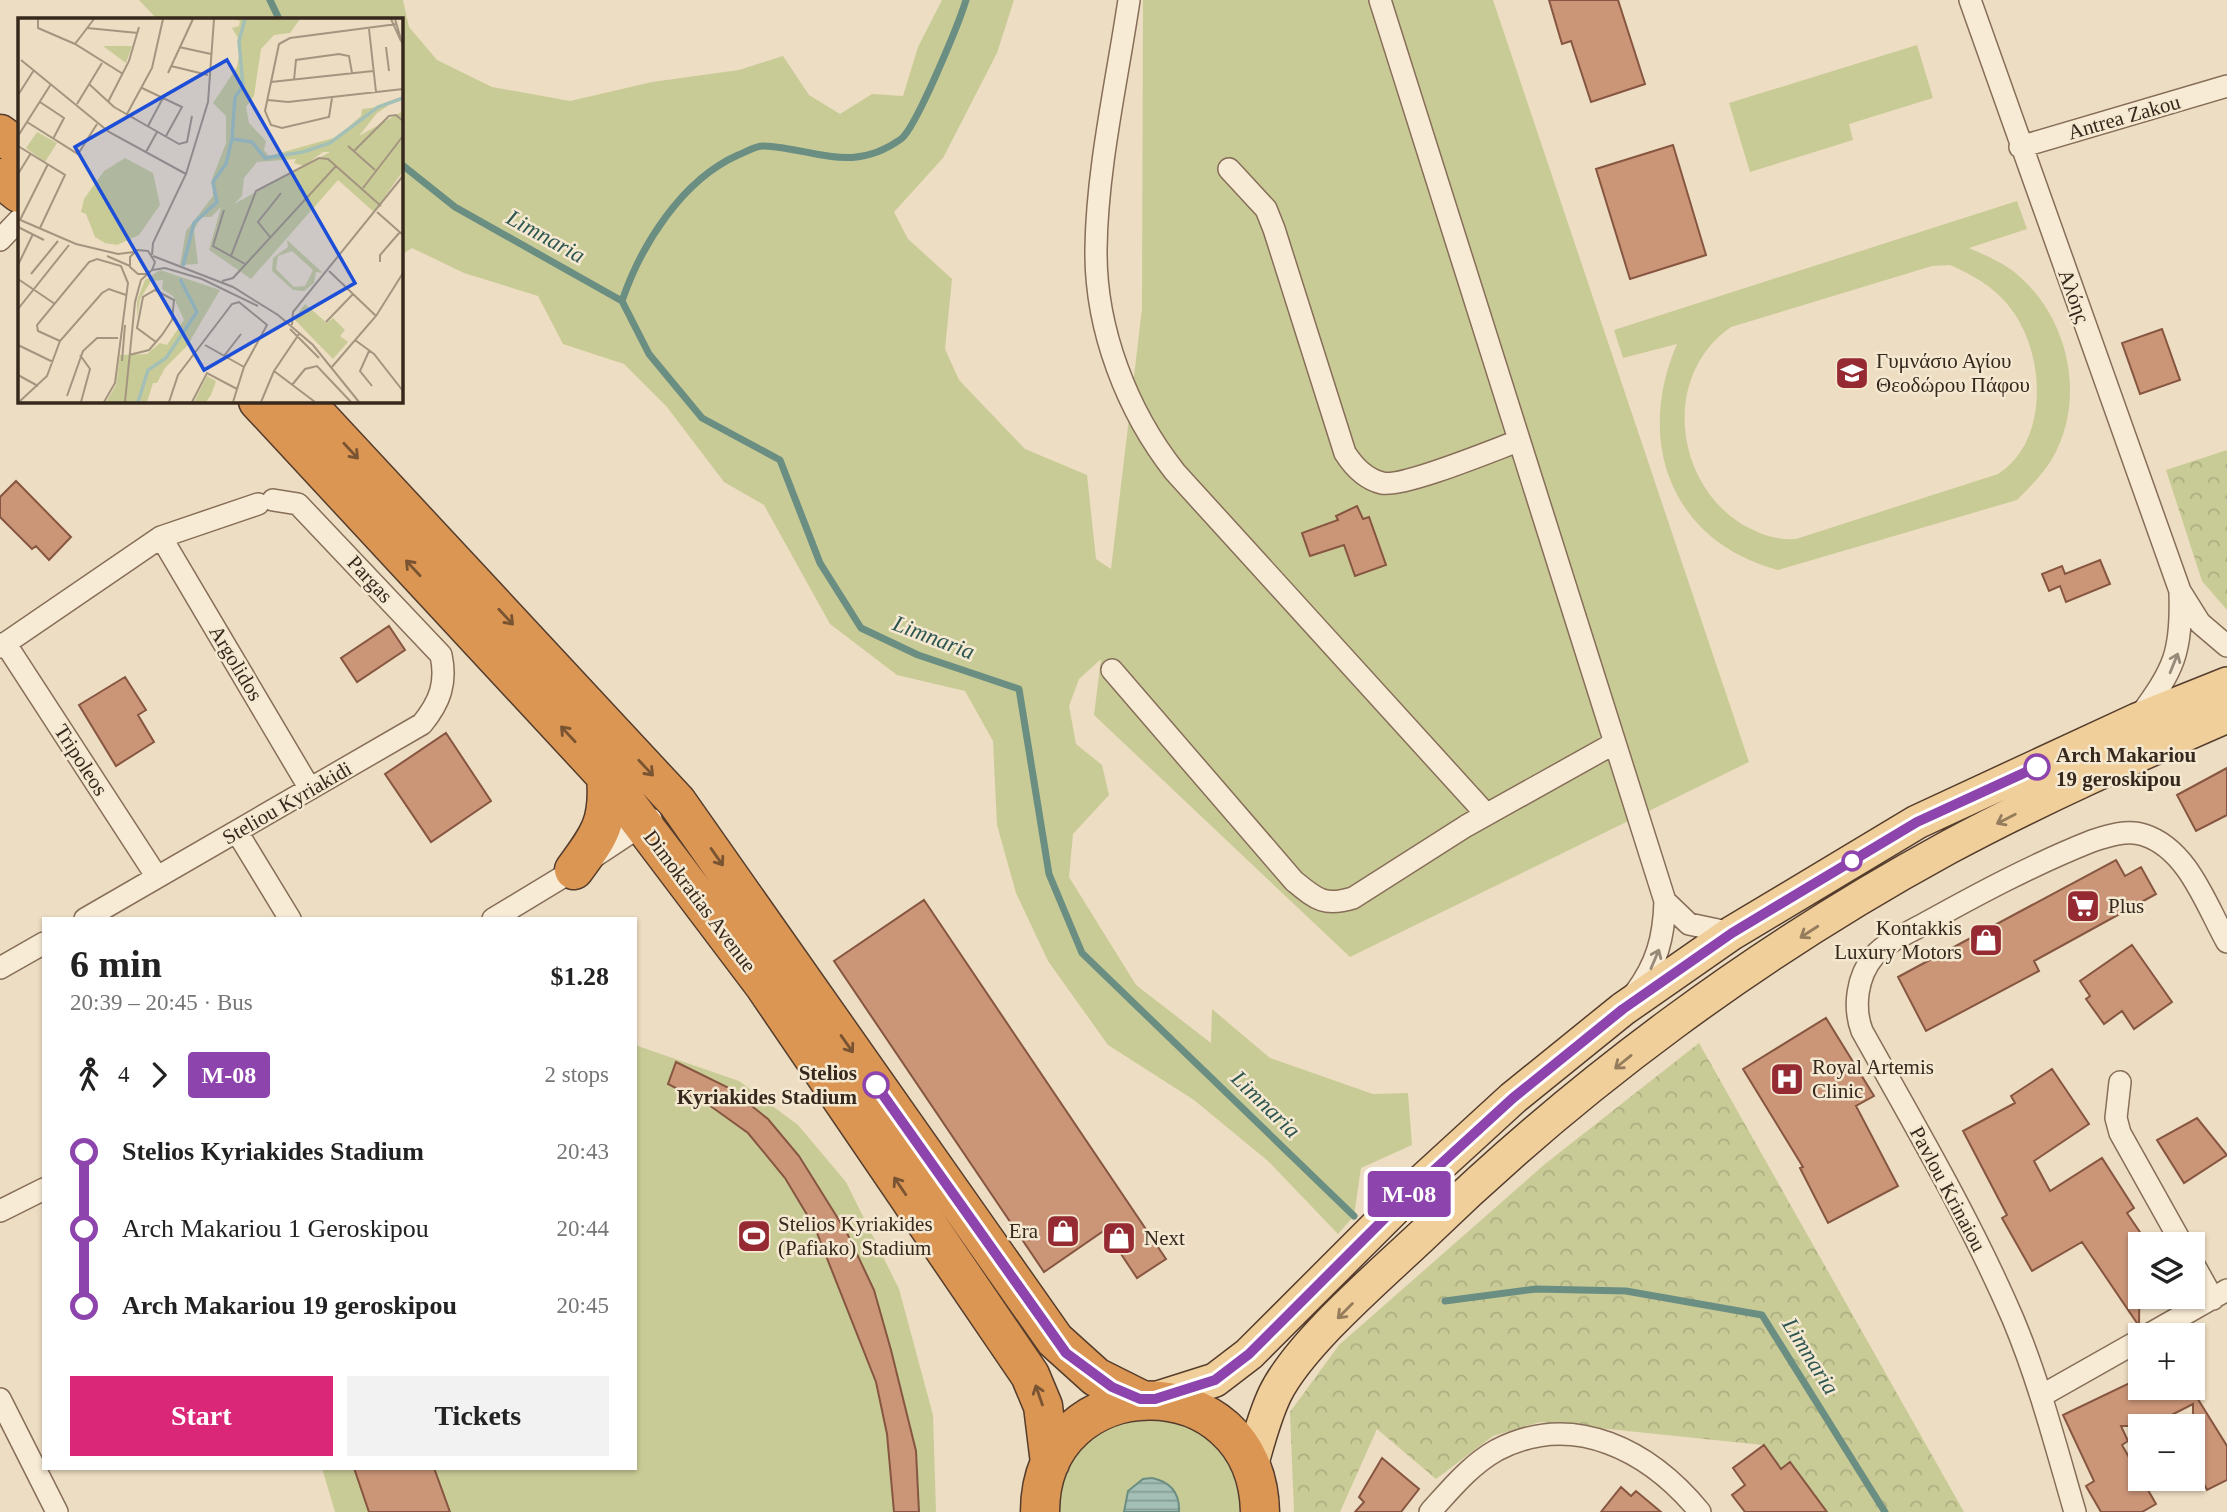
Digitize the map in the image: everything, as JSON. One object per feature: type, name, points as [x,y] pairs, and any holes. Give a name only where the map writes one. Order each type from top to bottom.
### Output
[{"type":"highway","points":[[0,134],[18,147]]},
{"type":"highway","points":[[0,178],[18,192]]},
{"type":"highway","name":"Dimokratias Avenue","points":[[259,402],[607,776],[764,985],[1030,1375],[1043,1406],[1050,1462]]},
{"type":"highway","name":"Dimokratias Avenue","points":[[305,402],[677,802],[1055,1340],[1096,1377],[1147,1399],[1188,1406],[1217,1422],[1240,1447],[1251,1466]]},
{"type":"highway","points":[[574,870],[598,838],[605,821],[608,802],[607,776]]},
{"type":"highway","points":[[1040,1512],[1042,1488],[1050,1462],[1062,1443],[1085,1420],[1115,1405],[1147,1399]]},
{"type":"highway","points":[[1251,1466],[1257,1484],[1260,1512]]},
{"type":"main road","points":[[1147,1399],[1215,1380],[1249,1354],[1418,1185],[1513,1098],[1623,1009],[1732,933],[1917,822],[2137,720],[2227,684]]},
{"type":"main road","points":[[1251,1466],[1275,1394],[1296,1361],[1461,1198],[1638,1050],[1768,958],[1926,860],[2097,773],[2227,716]]},
{"type":"street","points":[[1129,0],[1101,191],[1096,251],[1110,349],[1126,390],[1156,448],[1175,472],[1486,814]]},
{"type":"street","points":[[1380,0],[1665,901],[1664,930],[1654,964],[1623,1009]]},
{"type":"street","name":"Αλόης","points":[[1970,0],[2020,147],[2180,591],[2200,623],[2227,646]]},
{"type":"street","name":"Antrea Zakou","points":[[2020,147],[2227,86]]},
{"type":"street","points":[[1230,169],[1266,209],[1345,453],[1355,468],[1369,478],[1393,484],[1518,441]]},
{"type":"street","points":[[0,240],[18,221]]},
{"type":"street","name":"Pargas","points":[[161,537],[265,502],[298,504],[441,655]]},
{"type":"street","points":[[3,645],[161,537]]},
{"type":"street","name":"Argolidos","points":[[161,537],[310,789]]},
{"type":"street","name":"Αλόης","points":[[2137,720],[2169,674],[2178,653],[2182,629],[2180,591]]},
{"type":"street","name":"Tripoleos","points":[[3,645],[157,877]]},
{"type":"street","name":"Steliou Kyriakidi","points":[[88,917],[422,724],[442,693],[445,674],[441,655]]},
{"type":"street","points":[[1112,670],[1294,881],[1325,902],[1335,904],[1353,898],[1486,814],[1614,744]]},
{"type":"street","points":[[496,917],[677,802]]},
{"type":"street","points":[[237,832],[289,917]]},
{"type":"street","name":"Pavlou Krinaiou","points":[[2075,1512],[2041,1396],[2014,1321],[1969,1223],[1862,1031],[1856,1004],[1875,956],[1893,942],[1980,894],[2093,841],[2127,833],[2143,834],[2175,853],[2227,942]]},
{"type":"street","points":[[1665,901],[1689,924],[1732,933]]},
{"type":"street","points":[[0,968],[42,944]]},
{"type":"street","points":[[2120,1082],[2116,1109],[2120,1133],[2175,1232]]},
{"type":"street","points":[[0,1211],[42,1190]]},
{"type":"street","points":[[2169,1323],[2220,1294],[2205,1277]]},
{"type":"street","points":[[2041,1396],[2128,1347]]},
{"type":"street","points":[[0,1399],[57,1512]]},
{"type":"street","points":[[1430,1512],[1468,1471],[1497,1451],[1531,1437],[1570,1435],[1605,1440],[1640,1457],[1682,1489],[1700,1512]]},
{"type":"green space","points":[[139,0],[403,0],[409,27],[437,60],[492,87],[570,101],[652,82],[739,70],[783,56],[809,95],[840,114],[872,94],[903,96],[918,47],[942,0],[1014,0],[997,53],[943,158],[894,212],[908,239],[952,279],[945,349],[959,380],[1025,449],[1087,475],[1096,559],[1111,569],[1142,309],[1143,0],[1493,0],[1749,762],[1350,957],[1094,715],[1101,659],[1079,679],[1069,706],[1076,744],[1102,765],[1109,795],[1073,834],[1069,877],[1136,985],[1211,1043],[1212,1009],[1270,1058],[1373,1094],[1408,1093],[1412,1145],[1361,1168],[1354,1216],[1338,1234],[1268,1161],[1194,1100],[1108,1045],[1048,961],[1016,893],[997,825],[993,741],[965,691],[897,675],[830,624],[764,505],[724,482],[667,407],[624,364],[563,344],[538,296],[464,273],[412,248],[402,254],[402,18],[156,18]]},
{"type":"green space","points":[[1917,45],[1933,98],[1849,124],[1853,140],[1750,172],[1729,103]]},
{"type":"green space","points":[[2017,201],[2027,229],[1969,248],[1996,260],[2014,272],[2037,295],[2051,316],[2068,363],[2068,412],[2052,459],[2017,500],[1778,570],[1741,556],[1711,536],[1688,511],[1671,482],[1662,450],[1660,416],[1665,380],[1677,344],[1623,358],[1614,330]],"holes":[[[1950,265],[1985,284],[2008,304],[2024,331],[2032,352],[2037,398],[2034,420],[2015,459],[1998,474],[1796,539],[1767,536],[1753,530],[1740,523],[1718,504],[1701,480],[1690,454],[1685,426],[1686,398],[1694,371],[1709,347],[1731,327],[1932,266]]]},
{"type":"green space","points":[[2227,450],[2227,610],[2202,581],[2166,470]]},
{"type":"green space","points":[[1699,1043],[1964,1512],[1811,1512],[1763,1445],[1540,1422],[1493,1436],[1436,1479],[1377,1429],[1340,1512],[1294,1512],[1290,1412],[1339,1345],[1545,1164]]},
{"type":"green space","name":"Stelios Kyriakides (Pafiako) Stadium","points":[[637,1046],[739,1081],[798,1125],[846,1182],[899,1289],[933,1415],[936,1512],[335,1512],[323,1470],[637,1470]]},
{"type":"green space","points":[[1141,1414],[1205,1431],[1233,1465],[1242,1512],[1057,1512],[1068,1462],[1099,1429]]},
{"type":"water","points":[[1152,1478],[1173,1489],[1178,1499],[1179,1512],[1124,1512],[1128,1491],[1143,1479]]},
{"type":"building","points":[[1549,0],[1618,0],[1645,84],[1591,102],[1571,41],[1562,44]]},
{"type":"building","points":[[1673,145],[1706,255],[1630,279],[1596,169]]},
{"type":"building","points":[[2162,329],[2180,380],[2140,394],[2122,343]]},
{"type":"building","points":[[16,481],[71,537],[49,560],[36,546],[32,549],[0,517],[0,497]]},
{"type":"building","points":[[1357,506],[1363,519],[1369,517],[1386,565],[1355,576],[1344,545],[1310,556],[1302,533],[1338,520],[1336,516]]},
{"type":"building","points":[[2100,560],[2110,584],[2066,602],[2060,586],[2049,591],[2042,574],[2062,566],[2065,574]]},
{"type":"building","points":[[389,626],[405,650],[357,682],[341,658]]},
{"type":"building","points":[[125,677],[146,710],[138,715],[154,742],[116,766],[79,705]]},
{"type":"building","points":[[446,733],[491,801],[431,842],[385,774]]},
{"type":"building","points":[[2227,768],[2227,815],[2196,831],[2177,795]]},
{"type":"building","points":[[2116,860],[2125,876],[2141,867],[2156,894],[2034,961],[2039,971],[1926,1031],[1898,977]]},
{"type":"building","points":[[924,900],[1166,1259],[1137,1278],[1105,1230],[1044,1272],[834,961]]},
{"type":"building","points":[[2132,945],[2172,1002],[2134,1029],[2122,1011],[2104,1024],[2086,999],[2090,996],[2080,981]]},
{"type":"building","points":[[1826,1018],[1874,1096],[1856,1106],[1898,1186],[1828,1223],[1800,1168],[1803,1167],[1743,1069]]},
{"type":"building","points":[[676,1062],[729,1088],[768,1119],[799,1156],[847,1233],[874,1290],[891,1350],[916,1451],[919,1512],[894,1512],[887,1434],[876,1382],[815,1228],[785,1178],[748,1133],[709,1105],[668,1084]]},
{"type":"building","points":[[2052,1069],[2089,1124],[2034,1161],[2050,1191],[2102,1158],[2134,1208],[2127,1213],[2140,1232],[2128,1232],[2128,1309],[2139,1309],[2139,1323],[2137,1323],[2082,1242],[2032,1271],[2002,1218],[2007,1215],[1963,1131],[2015,1103],[2011,1096]]},
{"type":"building","points":[[2197,1118],[2227,1155],[2184,1183],[2157,1140]]},
{"type":"building","points":[[2128,1384],[2128,1400],[2198,1400],[2227,1446],[2227,1480],[2207,1490],[2205,1486],[2205,1414],[2193,1414],[2193,1404],[2173,1414],[2128,1414],[2128,1426],[2121,1426],[2128,1441],[2122,1445],[2128,1455],[2128,1491],[2149,1491],[2156,1504],[2142,1512],[2101,1512],[2086,1486],[2094,1481],[2063,1415]]},
{"type":"building","points":[[1764,1445],[1781,1469],[1790,1462],[1827,1512],[1745,1512],[1732,1495],[1745,1485],[1733,1468]]},
{"type":"building","points":[[1382,1458],[1419,1489],[1401,1512],[1355,1512],[1364,1502],[1359,1497]]},
{"type":"building","points":[[355,1470],[435,1470],[450,1512],[369,1512]]},
{"type":"building","points":[[1621,1487],[1631,1496],[1636,1491],[1661,1512],[1601,1512]]},
{"type":"waterway","name":"Limnaria","points":[[270,0],[279,18]]},
{"type":"waterway","points":[[622,301],[640,258],[666,216],[699,180],[718,166],[760,146],[849,158],[883,150],[901,139],[917,116],[966,0]]},
{"type":"waterway","name":"Limnaria","points":[[402,165],[455,207],[622,301],[649,354],[702,418],[780,460],[820,563],[861,628],[918,655],[1019,689],[1049,874],[1082,953],[1354,1216]]},
{"type":"waterway","name":"Limnaria","points":[[1445,1301],[1536,1289],[1626,1291],[1762,1315],[1885,1512]]},
{"type":"bus line","name":"M-08","points":[[876,1085],[1036,1315],[1066,1353],[1112,1387],[1140,1399],[1155,1399],[1200,1386],[1231,1369],[1266,1339],[1418,1185],[1513,1098],[1623,1009],[1732,933],[1917,822],[2037,767]]},
{"type":"place","name":"Γυμνάσιο Αγίου Θεοδώρου Πάφου","points":[[1852,373]]},
{"type":"place","name":"Arch Makariou 19 geroskipou","points":[[2037,767]]},
{"type":"place","name":"Plus","points":[[2083,906]]},
{"type":"place","name":"Kontakkis Luxury Motors","points":[[1986,940]]},
{"type":"place","name":"Royal Artemis Clinic","points":[[1787,1079]]},
{"type":"place","name":"Stelios Kyriakides Stadium","points":[[876,1085]]},
{"type":"place","name":"Era","points":[[1063,1231]]},
{"type":"place","name":"Stelios Kyriakides (Pafiako) Stadium","points":[[754,1236]]},
{"type":"place","name":"Next","points":[[1119,1238]]}]
